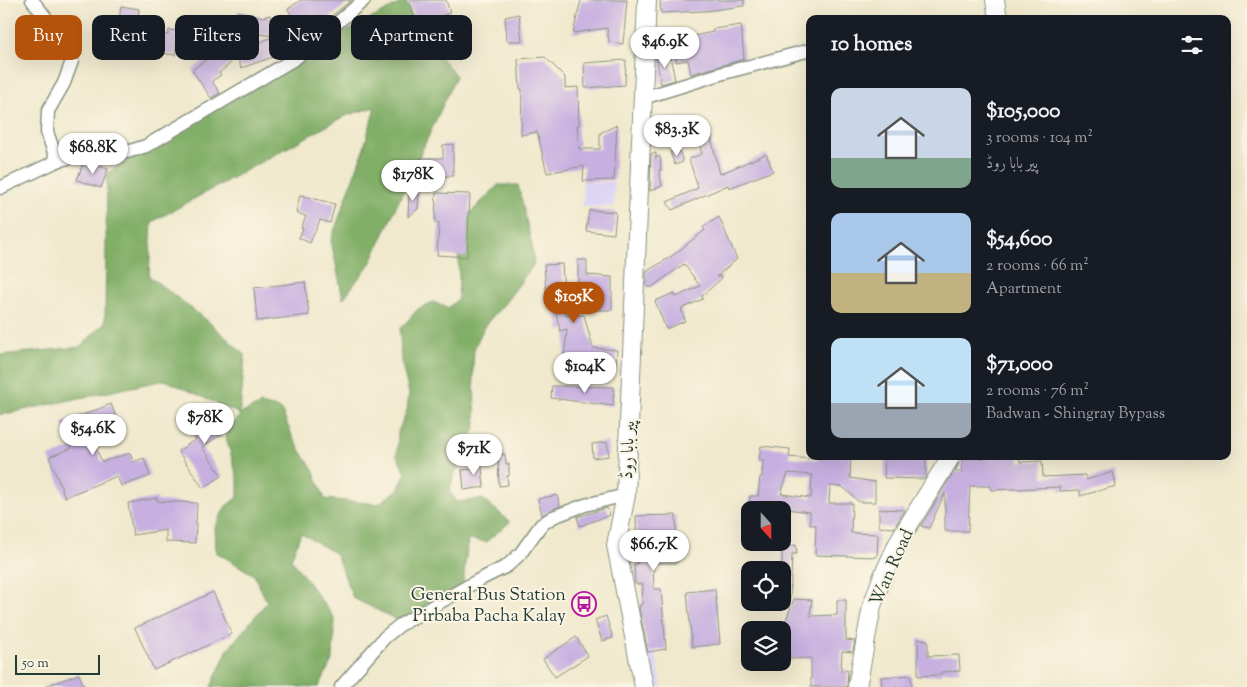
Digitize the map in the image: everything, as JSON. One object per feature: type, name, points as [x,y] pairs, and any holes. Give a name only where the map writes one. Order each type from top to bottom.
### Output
[{"type":"main road","name":"پیر بابا روڈ","points":[[644,687],[616,545],[626,495],[647,0]]},
{"type":"main road","points":[[995,0],[997,15]]},
{"type":"main road","name":"Wan Road","points":[[857,687],[872,606],[882,578],[900,539],[949,460]]},
{"type":"street","points":[[32,0],[71,50],[72,61],[64,83],[48,112],[47,132],[57,161]]},
{"type":"street","points":[[0,188],[57,161],[72,157],[126,152],[146,146],[296,58],[364,0]]},
{"type":"street","points":[[643,98],[720,74],[806,51]]},
{"type":"street","points":[[341,687],[385,637],[400,625],[507,566],[520,554],[541,525],[553,517],[584,505],[626,495]]},
{"type":"shaded area","points":[[583,182],[614,182],[614,207],[583,206]]},
{"type":"shaded area","points":[[655,651],[662,687],[650,687],[645,653]]},
{"type":"green space","points":[[406,0],[411,15],[378,15]]},
{"type":"green space","points":[[351,29],[351,60],[443,60],[456,76],[371,262],[343,299],[331,240],[363,151],[375,107],[345,116],[152,222],[149,276],[209,322],[245,355],[240,414],[165,380],[0,415],[0,355],[80,347],[105,322],[107,173],[249,84],[294,60],[341,60],[341,35]]},
{"type":"green space","points":[[498,185],[518,185],[532,245],[534,264],[505,303],[485,325],[474,349],[476,425],[449,491],[457,502],[483,499],[510,522],[486,542],[468,539],[463,584],[399,621],[353,598],[336,554],[301,533],[291,559],[335,619],[333,658],[319,687],[211,687],[228,649],[267,602],[254,575],[216,552],[215,527],[226,506],[238,497],[238,480],[226,437],[240,414],[261,404],[281,409],[293,438],[313,470],[325,499],[378,504],[398,490],[406,473],[397,456],[398,432],[407,410],[409,393],[401,361],[400,329],[418,309],[433,302],[448,308],[458,299],[458,234],[469,214]]},
{"type":"building","points":[[301,0],[351,0],[333,15],[291,15],[288,9]]},
{"type":"building","points":[[409,0],[446,0],[450,13],[444,15],[414,15]]},
{"type":"building","points":[[581,0],[627,0],[623,44],[609,42],[607,28],[573,33]]},
{"type":"building","points":[[660,0],[744,0],[744,6],[705,11],[661,13]]},
{"type":"building","points":[[121,6],[139,9],[138,15],[120,15]]},
{"type":"building","points":[[238,11],[255,15],[236,15]]},
{"type":"building","points":[[519,14],[522,41],[507,41],[505,17]]},
{"type":"building","points":[[269,15],[269,35],[259,34],[259,16]]},
{"type":"building","points":[[741,25],[744,59],[691,74],[688,60],[676,62],[676,49],[656,47],[656,40],[689,35],[689,37],[713,32],[713,29]]},
{"type":"building","points":[[169,30],[175,31],[175,55],[165,54],[165,35],[168,35]]},
{"type":"building","points":[[269,38],[269,58],[241,68],[238,60],[259,60],[259,43]]},
{"type":"building","points":[[670,56],[675,80],[661,84],[656,57]]},
{"type":"building","points":[[545,57],[565,77],[565,88],[578,87],[579,125],[577,125],[579,149],[600,149],[600,133],[617,125],[614,180],[583,181],[584,166],[547,173],[537,132],[521,135],[522,89],[520,89],[518,59]]},
{"type":"building","points":[[206,60],[235,60],[219,73],[221,75],[212,81],[220,93],[211,98],[192,70]]},
{"type":"building","points":[[626,60],[625,85],[585,88],[584,63]]},
{"type":"building","points":[[710,134],[720,174],[766,154],[773,171],[729,188],[728,185],[672,210],[667,202],[698,188],[689,159],[702,154],[698,138]]},
{"type":"building","points":[[453,144],[453,176],[420,177],[420,158],[443,158],[443,145]]},
{"type":"building","points":[[679,149],[683,162],[675,165],[670,152]]},
{"type":"building","points":[[656,153],[656,158],[660,156],[661,170],[659,170],[662,186],[650,191],[651,154]]},
{"type":"building","points":[[91,163],[108,169],[101,188],[77,180],[83,164]]},
{"type":"building","points":[[409,191],[419,192],[418,209],[408,217]]},
{"type":"building","points":[[436,193],[470,194],[467,257],[437,255],[439,223],[435,223]]},
{"type":"building","points":[[300,195],[335,204],[330,223],[320,220],[310,243],[299,238],[306,216],[296,213]]},
{"type":"building","points":[[589,210],[616,212],[614,234],[586,231]]},
{"type":"building","points":[[719,217],[737,259],[716,277],[721,276],[722,278],[702,296],[703,299],[681,309],[685,321],[666,329],[655,301],[674,293],[676,297],[700,286],[684,264],[652,287],[647,287],[646,272],[672,256],[705,230],[703,227]]},
{"type":"building","points":[[578,260],[587,260],[587,275],[612,277],[612,310],[595,310],[595,289],[578,289]]},
{"type":"building","points":[[562,264],[566,316],[584,315],[593,348],[617,350],[616,367],[596,365],[597,361],[564,359],[567,329],[560,331],[554,303],[547,303],[544,265]]},
{"type":"building","points":[[305,282],[309,315],[257,321],[254,288]]},
{"type":"building","points":[[552,386],[614,387],[613,406],[551,398]]},
{"type":"building","points":[[111,404],[118,422],[90,434],[102,462],[130,453],[133,462],[144,458],[150,476],[121,486],[117,476],[65,497],[49,457],[72,448],[62,423]]},
{"type":"building","points":[[219,405],[233,427],[202,447],[222,476],[203,488],[178,451],[196,439],[188,426]]},
{"type":"building","points":[[607,442],[609,456],[593,458],[592,444]]},
{"type":"building","points":[[761,446],[790,449],[789,457],[806,460],[851,460],[850,478],[875,482],[875,502],[859,502],[843,487],[830,486],[829,503],[852,503],[851,533],[878,534],[877,557],[815,555],[816,525],[810,525],[810,512],[791,510],[791,501],[750,501],[750,496],[758,496],[760,477],[762,477],[763,460],[759,460]],"holes":[[[788,473],[812,475],[811,498],[781,494]]]},
{"type":"building","points":[[505,454],[506,464],[509,464],[508,485],[499,486],[498,455]]},
{"type":"building","points":[[481,459],[484,487],[464,490],[462,470],[473,469],[472,460]]},
{"type":"building","points":[[885,460],[926,460],[925,479],[884,478]]},
{"type":"building","points":[[962,460],[1042,461],[1043,477],[1085,475],[1086,480],[1113,472],[1116,486],[1080,496],[1080,490],[1060,491],[1060,487],[991,490],[991,486],[970,486],[968,531],[945,531],[945,493],[929,528],[921,526],[959,463],[955,472],[962,472]]},
{"type":"building","points":[[557,495],[560,506],[542,515],[538,499]]},
{"type":"building","points":[[157,498],[157,501],[197,503],[195,543],[166,542],[166,530],[133,535],[128,503]]},
{"type":"building","points":[[607,508],[610,515],[580,526],[577,517]]},
{"type":"building","points":[[879,509],[905,510],[894,528],[879,527]]},
{"type":"building","points":[[676,515],[677,563],[653,563],[654,589],[661,589],[666,649],[648,652],[639,609],[642,604],[643,584],[635,584],[634,564],[637,564],[636,516]]},
{"type":"building","points":[[791,545],[796,545],[797,554],[792,554],[791,577],[791,561],[782,561],[782,551],[791,551]]},
{"type":"building","points":[[715,589],[720,644],[692,647],[687,592]]},
{"type":"building","points":[[213,592],[232,634],[154,670],[135,628]]},
{"type":"building","points":[[794,599],[812,600],[810,616],[837,615],[837,600],[846,600],[846,640],[855,641],[853,652],[842,651],[841,671],[848,670],[847,687],[811,687],[811,658],[791,659],[791,621],[785,621],[791,611]]},
{"type":"building","points":[[606,616],[613,638],[602,641],[595,620]]},
{"type":"building","points":[[576,637],[588,656],[555,677],[543,659]]},
{"type":"building","points":[[918,639],[928,640],[928,656],[959,655],[960,671],[941,672],[941,675],[918,676]]},
{"type":"building","points":[[79,674],[84,687],[46,686]]},
{"type":"building","points":[[911,675],[912,687],[882,687],[881,677]]},
{"type":"place","name":"General Bus Station Pirbaba Pacha Kalay","points":[[584,604]]}]
